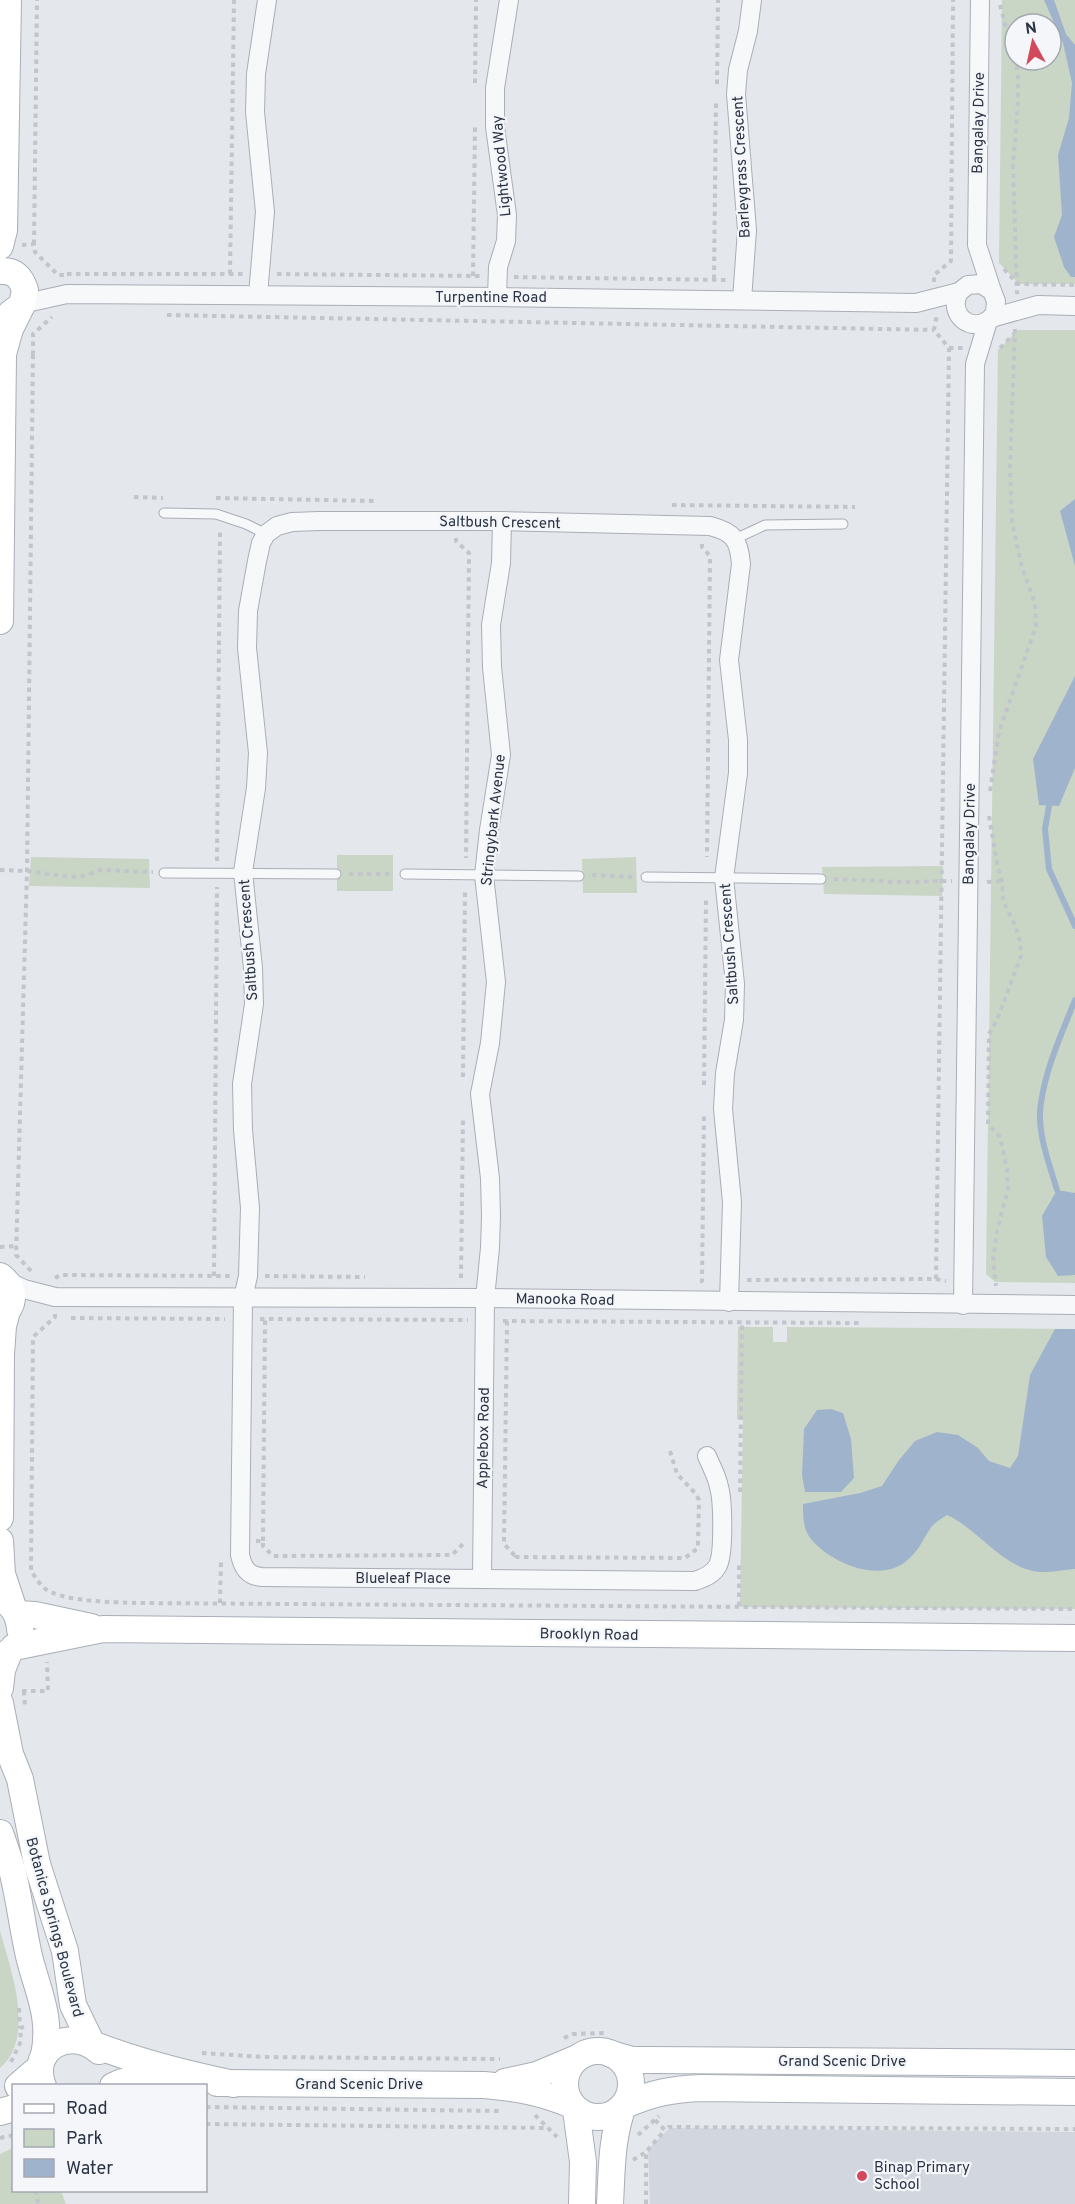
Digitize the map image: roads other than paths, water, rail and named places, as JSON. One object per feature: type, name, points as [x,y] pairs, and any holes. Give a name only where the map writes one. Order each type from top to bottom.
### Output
[{"type":"street","points":[[0,621],[1,349],[10,329],[15,308],[25,290],[12,274],[4,240],[8,0]]},
{"type":"street","points":[[258,296],[265,212],[255,93],[267,0]]},
{"type":"street","name":"Lightwood Way","points":[[496,297],[498,267],[506,241],[507,215],[495,127],[495,88],[509,0]]},
{"type":"street","name":"Barleygrass Crescent","points":[[742,300],[747,230],[736,94],[738,70],[748,31],[752,0]]},
{"type":"street","name":"Bangalay Drive","points":[[961,290],[977,245],[980,0]]},
{"type":"street","name":"Bangalay Drive","points":[[977,245],[993,293]]},
{"type":"street","name":"Turpentine Road","points":[[12,274],[67,294]]},
{"type":"street","points":[[1038,305],[976,325],[962,320],[955,304],[961,290],[974,284],[981,284],[993,293],[1038,305],[1075,306]]},
{"type":"street","name":"Turpentine Road","points":[[15,308],[67,294],[939,303],[961,290]]},
{"type":"street","points":[[989,320],[997,307],[993,293]]},
{"type":"street","name":"Turpentine Road","points":[[939,303],[962,320]]},
{"type":"street","name":"Bangalay Drive","points":[[962,320],[975,364]]},
{"type":"street","name":"Bangalay Drive","points":[[963,1305],[975,364],[989,320]]},
{"type":"street","name":"Saltbush Crescent","points":[[243,1298],[248,1276],[250,1208],[243,1130],[242,1084],[254,1004],[253,968],[243,872],[256,788],[258,753],[247,648],[248,610],[261,543],[266,534],[277,526],[292,522],[502,521],[703,526],[727,530],[735,539],[740,550],[741,564],[729,660],[738,740],[738,773],[715,878],[735,984],[734,1020],[725,1073],[723,1109],[732,1202],[729,1302]]},
{"type":"street","name":"Stringybark Avenue","points":[[485,1298],[490,1248],[490,1178],[480,1094],[490,1043],[496,982],[484,875],[501,755],[492,667],[491,625],[501,563],[502,521]]},
{"type":"street","points":[[0,1518],[1,1354],[5,1312],[12,1293],[2,1276]]},
{"type":"street","name":"Manooka Road","points":[[2,1276],[24,1289],[55,1297],[485,1298],[1075,1305]]},
{"type":"street","name":"Manooka Road","points":[[5,1312],[55,1297]]},
{"type":"street","name":"Blueleaf Place","points":[[243,1298],[240,1541],[243,1565],[247,1572],[255,1576],[695,1581],[704,1578],[718,1567],[721,1556],[730,1544],[719,1484],[707,1456]]},
{"type":"street","name":"Applebox Road","points":[[482,1579],[485,1298]]},
{"type":"street","points":[[0,1541],[2,1574],[10,1606]]},
{"type":"street","name":"Brooklyn Road","points":[[10,1606],[34,1615],[103,1629],[1075,1638]]},
{"type":"street","name":"Botanica Springs Boulevard","points":[[10,1606],[20,1631],[8,1652],[2,1671],[10,1754],[21,1779],[37,1864],[65,1951],[73,2005],[92,2044]]},
{"type":"street","name":"Brooklyn Road","points":[[8,1652],[47,1640],[103,1629]]},
{"type":"street","name":"Botanica Springs Boulevard","points":[[0,1833],[14,1876],[30,1958],[40,1987],[45,2013],[47,2038],[42,2070]]},
{"type":"street","name":"Grand Scenic Drive","points":[[20,2084],[42,2070],[51,2047],[60,2041],[70,2039],[81,2040],[121,2055],[198,2077],[234,2084]]},
{"type":"street","points":[[92,2044],[100,2051],[105,2061],[107,2071],[104,2084]]},
{"type":"street","name":"Grand Scenic Drive","points":[[484,2085],[537,2075],[595,2050],[640,2060],[1075,2063]]},
{"type":"street","points":[[610,2204],[615,2127],[630,2094],[632,2083],[624,2063],[611,2054]]},
{"type":"street","points":[[575,2059],[564,2079],[564,2090],[574,2108],[583,2162],[582,2204]]},
{"type":"street","name":"Grand Scenic Drive","points":[[116,2084],[150,2079],[234,2084],[484,2085],[547,2094],[586,2116],[597,2118],[608,2116],[623,2106],[655,2093],[675,2089],[1075,2092]]},
{"type":"lane","points":[[164,513],[216,514],[266,534]]},
{"type":"lane","points":[[735,539],[765,525],[843,524]]},
{"type":"lane","points":[[164,873],[336,874]]},
{"type":"lane","points":[[405,874],[579,876]]},
{"type":"lane","points":[[646,877],[821,879]]},
{"type":"water","points":[[1044,0],[1054,0],[1058,12],[1049,12]]},
{"type":"water","points":[[1063,26],[1066,34],[1075,45],[1075,277],[1071,277],[1064,267],[1054,237],[1062,215],[1058,155],[1069,118],[1072,83],[1063,43]]},
{"type":"water","points":[[1075,499],[1075,566],[1060,511]]},
{"type":"water","points":[[1075,676],[1075,768],[1059,806],[1039,805],[1033,759]]},
{"type":"water","points":[[1057,1190],[1075,1193],[1075,1275],[1058,1276],[1046,1257],[1042,1216]]},
{"type":"water","points":[[1055,1329],[1075,1329],[1075,1569],[1043,1572],[1021,1567],[1009,1561],[969,1529],[947,1515],[932,1526],[909,1559],[893,1568],[880,1571],[854,1567],[842,1562],[830,1556],[811,1539],[805,1527],[803,1504],[860,1493],[882,1486],[915,1441],[937,1432],[958,1435],[978,1448],[989,1461],[1010,1468],[1018,1456],[1030,1375]]},
{"type":"water","points":[[831,1409],[843,1413],[851,1439],[854,1478],[841,1492],[805,1492],[802,1475],[804,1429],[817,1410]]},
{"type":"waterway","points":[[1049,806],[1045,829],[1049,869],[1075,926]]},
{"type":"waterway","points":[[1057,1190],[1044,1146],[1040,1113],[1043,1090],[1051,1063],[1075,1000]]},
{"type":"place","name":"Binap Primary School","points":[[862,2176]]}]
